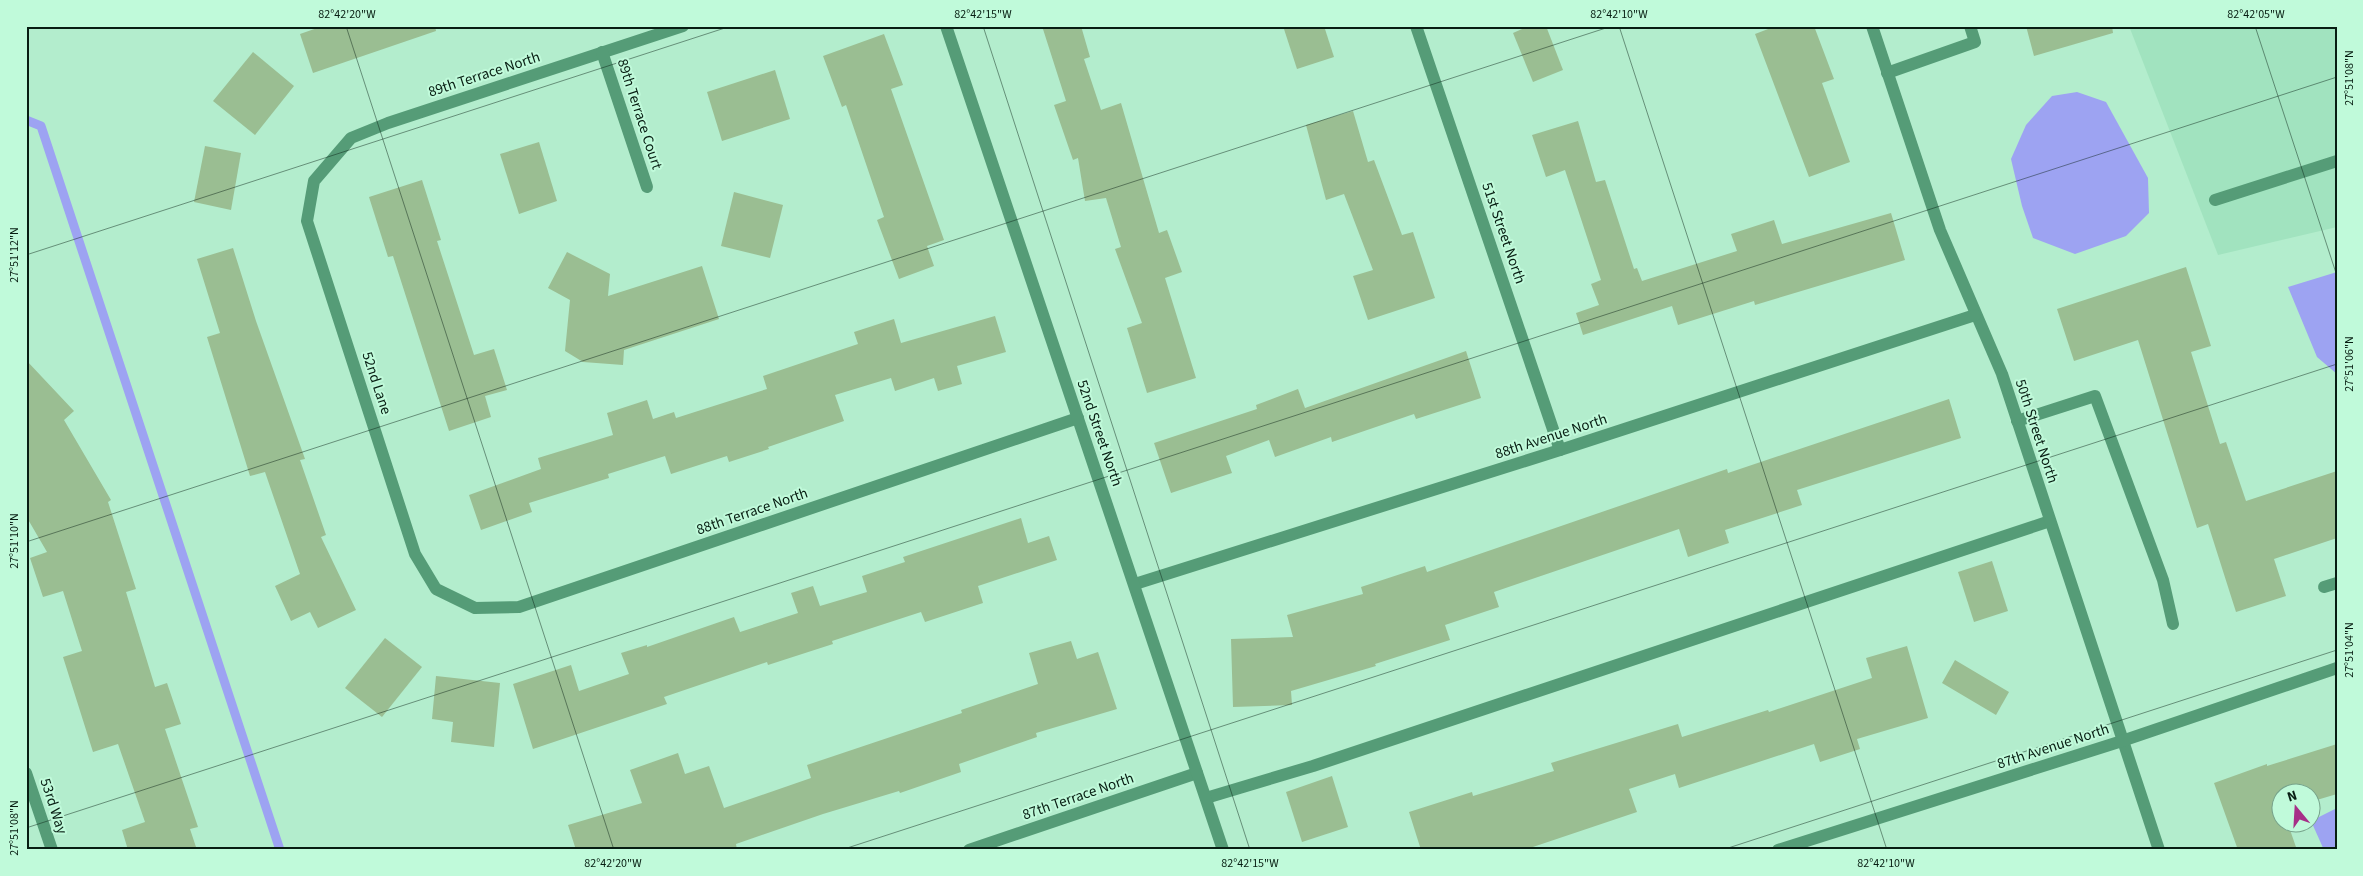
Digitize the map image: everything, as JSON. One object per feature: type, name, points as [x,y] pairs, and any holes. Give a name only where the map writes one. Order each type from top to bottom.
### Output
[{"type":"street","name":"89th Terrace North","points":[[314,182],[351,138],[388,123],[683,26]]},
{"type":"street","name":"52nd Street North","points":[[946,26],[1223,850]]},
{"type":"street","name":"51st Street North","points":[[1416,26],[1560,450]]},
{"type":"street","name":"50th Street North","points":[[1872,26],[1940,230],[2002,374],[2122,741],[2160,850]]},
{"type":"street","points":[[1888,73],[1975,42],[1970,26]]},
{"type":"street","name":"89th Terrace Court","points":[[602,52],[647,187]]},
{"type":"street","points":[[2215,200],[2337,161]]},
{"type":"street","name":"52nd Lane","points":[[314,182],[307,221],[415,554],[436,589]]},
{"type":"street","name":"88th Avenue North","points":[[1135,584],[1560,450],[1975,315]]},
{"type":"street","points":[[2017,421],[2095,396],[2163,580],[2173,624]]},
{"type":"street","name":"88th Terrace North","points":[[436,589],[475,608],[519,607],[1078,418]]},
{"type":"street","points":[[1206,798],[1313,766],[2050,521]]},
{"type":"street","name":"87th Avenue North","points":[[1778,850],[2122,741],[2337,668]]},
{"type":"street","name":"53rd Way","points":[[26,773],[52,850]]},
{"type":"street","name":"87th Terrace North","points":[[969,850],[1197,773]]},
{"type":"shaded area","points":[[2129,26],[2337,26],[2337,227],[2218,255]]},
{"type":"water","points":[[2077,92],[2106,102],[2148,178],[2149,213],[2126,236],[2075,254],[2033,238],[2022,206],[2011,159],[2026,125],[2052,96]]},
{"type":"water","points":[[2337,272],[2337,374],[2317,357],[2288,287]]},
{"type":"water","points":[[2337,808],[2337,850],[2324,850],[2317,834],[2320,834],[2320,816]]},
{"type":"building","points":[[323,26],[435,26],[436,31],[313,73],[300,34]]},
{"type":"building","points":[[1042,26],[1081,26],[1090,57],[1084,59],[1101,110],[1121,103],[1159,233],[1167,230],[1182,272],[1165,278],[1196,378],[1147,393],[1127,328],[1142,323],[1115,249],[1121,247],[1106,198],[1085,201],[1078,158],[1073,160],[1054,105],[1066,101]]},
{"type":"building","points":[[1283,26],[1324,26],[1334,57],[1297,69]]},
{"type":"building","points":[[1529,26],[1546,26],[1563,70],[1533,82],[1513,33]]},
{"type":"building","points":[[1776,26],[1814,26],[1834,79],[1822,83],[1850,162],[1809,177],[1755,34]]},
{"type":"building","points":[[2026,26],[2112,26],[2113,33],[2034,56]]},
{"type":"building","points":[[884,34],[903,85],[891,89],[944,240],[927,246],[934,266],[899,279],[877,220],[884,217],[846,105],[842,107],[823,56]]},
{"type":"building","points":[[253,52],[294,86],[255,135],[213,101]]},
{"type":"building","points":[[775,70],[790,119],[722,141],[707,92]]},
{"type":"building","points":[[1353,111],[1368,162],[1374,160],[1402,235],[1413,232],[1435,298],[1368,320],[1353,276],[1373,270],[1344,194],[1326,200],[1306,125]]},
{"type":"building","points":[[1578,121],[1596,182],[1605,180],[1634,269],[1637,268],[1642,281],[1737,251],[1731,234],[1774,220],[1782,244],[1891,213],[1905,260],[1755,305],[1754,301],[1678,325],[1672,306],[1583,335],[1576,313],[1599,305],[1591,284],[1601,280],[1565,170],[1546,177],[1532,135]]},
{"type":"building","points":[[539,142],[557,201],[519,214],[500,154]]},
{"type":"building","points":[[205,146],[241,153],[231,210],[194,202]]},
{"type":"building","points":[[422,180],[441,240],[437,241],[474,355],[494,349],[507,390],[485,396],[491,417],[449,431],[393,256],[388,257],[369,197]]},
{"type":"building","points":[[734,192],[783,205],[770,258],[721,246]]},
{"type":"building","points":[[233,248],[256,321],[305,459],[300,460],[326,535],[321,537],[356,610],[318,628],[310,612],[291,621],[275,586],[300,574],[265,472],[250,476],[207,337],[220,333],[197,259]]},
{"type":"building","points":[[567,252],[610,274],[608,296],[702,266],[719,319],[624,350],[623,365],[583,362],[565,351],[570,300],[548,288]]},
{"type":"building","points":[[2186,267],[2211,346],[2191,352],[2220,444],[2226,442],[2246,501],[2337,471],[2337,538],[2274,559],[2286,596],[2236,612],[2208,524],[2197,528],[2138,340],[2074,361],[2057,309]]},
{"type":"building","points":[[995,316],[1006,352],[957,366],[962,384],[938,391],[934,378],[895,391],[891,378],[835,395],[844,421],[768,447],[769,449],[729,462],[727,456],[671,474],[665,456],[608,474],[609,478],[529,503],[532,512],[481,530],[469,495],[541,469],[538,458],[613,435],[607,413],[647,400],[653,419],[674,412],[676,418],[767,389],[763,376],[858,344],[854,332],[894,319],[901,343]]},
{"type":"building","points":[[1466,351],[1481,398],[1416,419],[1414,414],[1332,442],[1331,437],[1275,457],[1269,440],[1226,456],[1232,473],[1171,493],[1154,443],[1257,409],[1256,405],[1298,389],[1305,408]]},
{"type":"building","points":[[26,360],[74,411],[64,420],[111,500],[108,502],[136,589],[126,592],[155,687],[167,683],[181,724],[165,729],[198,827],[190,829],[197,850],[128,850],[122,830],[145,822],[118,744],[93,752],[63,657],[82,651],[63,591],[43,597],[30,558],[47,552],[26,516]]},
{"type":"building","points":[[1949,399],[1961,438],[1797,490],[1802,505],[1725,530],[1729,543],[1688,557],[1679,529],[1494,592],[1499,607],[1445,625],[1450,640],[1375,664],[1376,666],[1291,691],[1292,705],[1233,707],[1231,639],[1293,637],[1287,615],[1363,594],[1361,587],[1425,566],[1427,572],[1727,469],[1728,473]]},
{"type":"building","points":[[1021,518],[1028,543],[1049,536],[1057,560],[978,586],[983,603],[925,622],[921,612],[832,641],[833,644],[768,665],[767,662],[664,697],[667,704],[533,749],[513,684],[571,665],[579,691],[629,674],[621,653],[647,645],[647,647],[734,617],[740,632],[798,613],[791,593],[813,586],[820,606],[867,592],[862,576],[905,562],[903,557]]},
{"type":"building","points":[[1992,561],[2008,611],[1974,622],[1958,572]]},
{"type":"building","points":[[385,638],[422,667],[382,717],[345,688]]},
{"type":"building","points":[[1071,641],[1077,659],[1098,652],[1117,709],[1036,733],[1037,737],[959,764],[961,772],[900,793],[899,791],[823,814],[736,844],[737,850],[576,850],[568,825],[642,803],[630,770],[678,753],[685,774],[709,766],[724,808],[811,778],[807,765],[962,713],[961,710],[1038,684],[1029,653]]},
{"type":"building","points":[[1907,646],[1928,718],[1857,739],[1860,749],[1820,762],[1814,744],[1679,788],[1675,774],[1629,789],[1637,812],[1524,850],[1421,850],[1409,812],[1472,792],[1473,796],[1554,771],[1551,763],[1678,724],[1682,737],[1768,710],[1769,712],[1872,678],[1866,658]]},
{"type":"building","points":[[1955,660],[2009,692],[1996,715],[1942,683]]},
{"type":"building","points":[[436,676],[500,683],[494,747],[451,742],[453,722],[432,719]]},
{"type":"building","points":[[2337,744],[2337,794],[2320,799],[2320,784],[2270,784],[2270,834],[2291,834],[2297,850],[2238,850],[2214,783],[2267,764],[2267,766]]},
{"type":"building","points":[[1332,776],[1348,827],[1302,842],[1286,792]]},
{"type":"waterway","points":[[26,120],[41,126],[280,850]]}]
